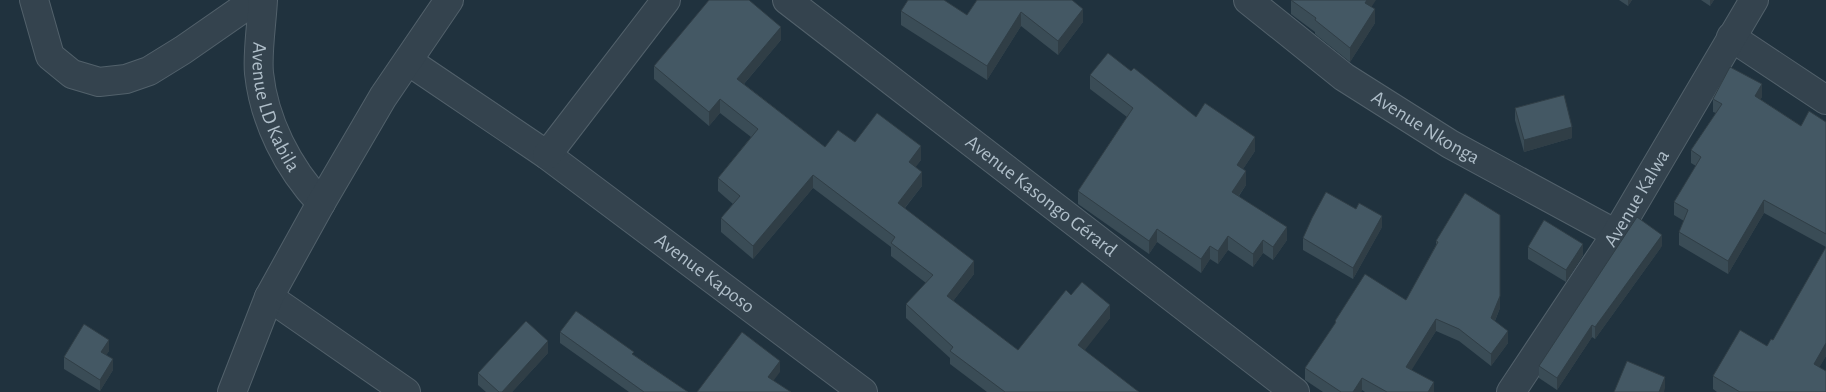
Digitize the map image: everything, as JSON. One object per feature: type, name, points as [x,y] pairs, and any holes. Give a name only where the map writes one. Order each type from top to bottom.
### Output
[{"type":"street","points":[[34,0],[50,56],[72,74],[99,82],[126,79],[149,71],[255,0]]},
{"type":"street","name":"Avenue LD Kabila","points":[[263,0],[259,72],[265,106],[282,148],[304,185],[321,203]]},
{"type":"street","points":[[232,392],[269,297],[321,203],[383,97],[449,0]]},
{"type":"street","points":[[547,155],[666,0]]},
{"type":"street","name":"Avenue Kasongo Gérard","points":[[787,0],[1295,392]]},
{"type":"street","name":"Avenue Nkonga","points":[[1248,0],[1344,77],[1450,144],[1616,234]]},
{"type":"street","name":"Avenue Kalwa","points":[[1511,392],[1616,234],[1754,0]]},
{"type":"street","points":[[1731,37],[1826,100]]},
{"type":"street","name":"Avenue Kaposo","points":[[408,60],[547,155],[863,392]]},
{"type":"street","points":[[269,297],[395,384]]},
{"type":"building","points":[[709,0],[749,0],[781,27],[737,79],[825,147],[838,130],[855,142],[877,113],[921,146],[909,162],[922,172],[898,203],[974,261],[947,296],[1018,350],[1066,290],[1071,295],[1082,282],[1110,305],[1078,345],[1139,392],[1005,392],[950,351],[953,347],[906,304],[933,275],[891,243],[895,237],[813,175],[753,246],[721,218],[740,196],[718,178],[758,129],[720,99],[709,112],[654,66]]},
{"type":"building","points":[[908,0],[944,0],[967,15],[977,0],[1072,0],[1083,9],[1058,41],[1021,12],[987,66],[901,11]]},
{"type":"building","points":[[1291,0],[1367,0],[1365,3],[1375,9],[1350,48],[1315,20],[1316,18]]},
{"type":"building","points":[[1108,53],[1131,71],[1134,68],[1196,117],[1205,103],[1255,137],[1237,165],[1246,171],[1232,192],[1287,227],[1273,247],[1263,240],[1253,254],[1228,236],[1218,251],[1210,246],[1201,259],[1157,229],[1149,241],[1078,191],[1133,108],[1090,75]]},
{"type":"building","points":[[1730,67],[1762,84],[1755,96],[1801,126],[1809,111],[1826,122],[1826,234],[1764,200],[1728,261],[1679,232],[1688,210],[1674,202],[1701,157],[1691,150],[1722,104],[1713,99]]},
{"type":"building","points":[[1564,95],[1572,127],[1524,140],[1515,108]]},
{"type":"building","points":[[1326,192],[1356,209],[1359,203],[1382,216],[1353,268],[1303,238]]},
{"type":"building","points":[[1465,193],[1500,215],[1500,296],[1491,318],[1508,331],[1491,354],[1459,329],[1436,319],[1406,367],[1434,382],[1428,392],[1387,392],[1362,378],[1353,392],[1341,392],[1305,368],[1365,274],[1406,300],[1438,242],[1436,241]]},
{"type":"building","points":[[1637,217],[1662,235],[1595,327],[1592,325],[1557,378],[1539,366]]},
{"type":"building","points":[[1544,220],[1583,244],[1566,270],[1528,247]]},
{"type":"building","points":[[1826,247],[1826,343],[1814,364],[1826,371],[1826,392],[1740,392],[1713,376],[1740,330],[1767,346],[1771,339],[1773,340]]},
{"type":"building","points":[[576,311],[634,352],[632,354],[688,392],[644,392],[560,332]]},
{"type":"building","points":[[526,321],[548,341],[502,392],[499,392],[478,373]]},
{"type":"building","points":[[84,324],[109,340],[101,352],[113,359],[100,380],[64,357]]},
{"type":"building","points":[[742,332],[780,361],[768,377],[791,392],[697,392]]},
{"type":"building","points":[[1627,361],[1665,377],[1659,392],[1614,392]]}]
